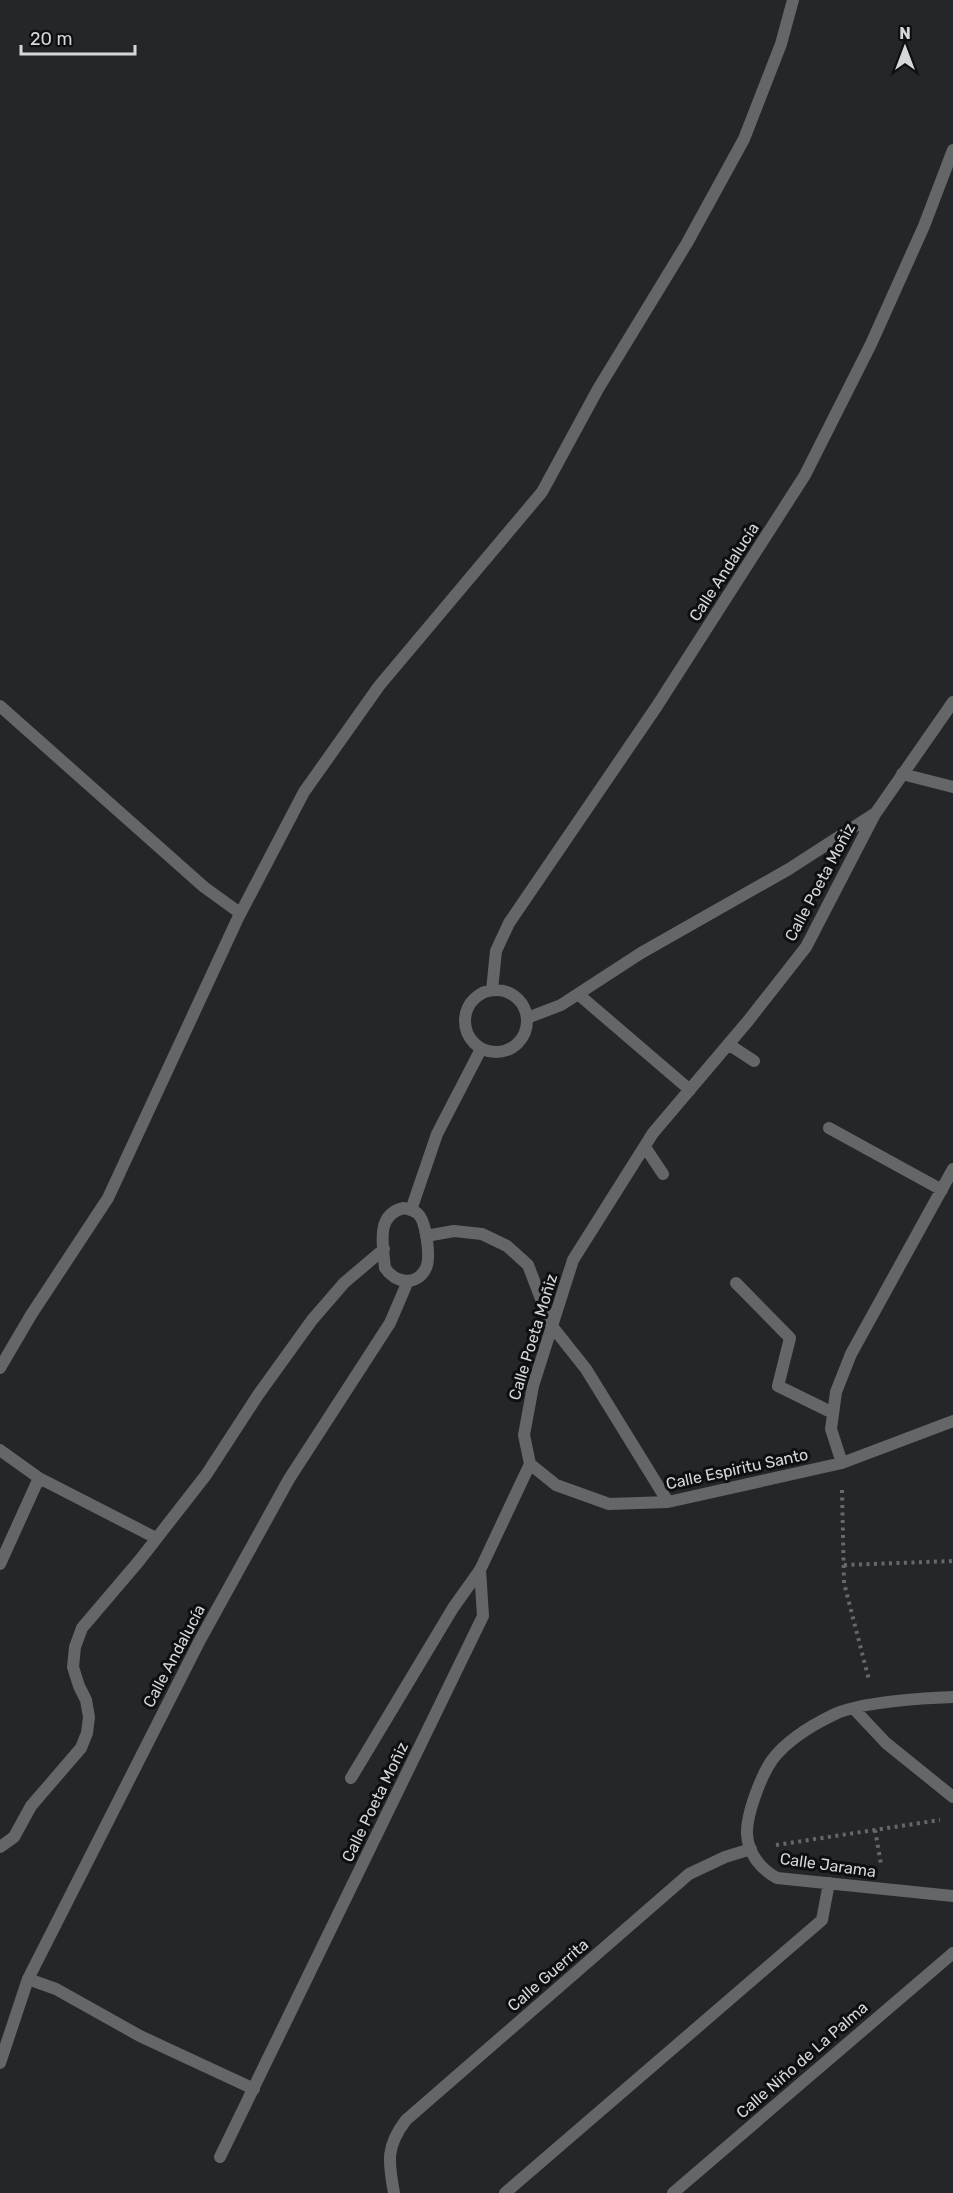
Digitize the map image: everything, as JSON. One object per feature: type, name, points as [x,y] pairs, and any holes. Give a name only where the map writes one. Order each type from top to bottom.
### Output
[{"type":"street","points":[[0,1368],[31,1315],[108,1198],[240,913],[304,792],[372,695],[542,492],[598,389],[687,243],[744,140],[781,44],[793,0]]},
{"type":"street","name":"Calle Andalucía","points":[[492,990],[496,951],[510,923],[657,706],[805,475],[871,344],[924,226],[953,150]]},
{"type":"street","name":"Calle Poeta Moñiz","points":[[220,2157],[483,1616],[480,1570],[530,1464],[524,1435],[532,1386],[573,1260],[653,1133],[806,947],[875,814],[953,702]]},
{"type":"street","points":[[0,706],[204,887],[240,913]]},
{"type":"street","points":[[902,774],[953,787]]},
{"type":"street","points":[[527,1018],[561,1005],[641,953],[789,868],[875,814]]},
{"type":"street","points":[[492,990],[515,997],[523,1007],[527,1018],[526,1030],[520,1041],[510,1049],[499,1053],[481,1049],[468,1036],[464,1025],[465,1013],[471,1002],[480,994],[492,990]]},
{"type":"street","points":[[578,994],[690,1090]]},
{"type":"street","points":[[728,1044],[754,1061]]},
{"type":"street","points":[[411,1210],[437,1134],[481,1049]]},
{"type":"street","points":[[829,1128],[942,1190]]},
{"type":"street","points":[[645,1147],[663,1174]]},
{"type":"street","points":[[842,1463],[831,1429],[836,1392],[851,1354],[953,1169]]},
{"type":"street","points":[[396,1210],[411,1210],[422,1219],[426,1236],[428,1262],[426,1269],[415,1279],[408,1281],[401,1281],[389,1274],[385,1268],[384,1250],[383,1226],[386,1219],[396,1210]]},
{"type":"street","points":[[426,1236],[454,1230],[482,1234],[507,1246],[528,1265],[551,1325],[586,1369],[668,1502]]},
{"type":"street","points":[[0,1847],[14,1837],[31,1806],[81,1748],[87,1733],[89,1717],[86,1700],[73,1667],[75,1647],[82,1628],[206,1475],[258,1395],[312,1320],[344,1283],[384,1250]]},
{"type":"street","name":"Calle Andalucía","points":[[0,2063],[28,1979],[200,1640],[289,1479],[390,1323],[408,1281]]},
{"type":"street","points":[[736,1283],[790,1338],[778,1386],[833,1413]]},
{"type":"street","name":"Calle Espiritu Santo","points":[[530,1464],[556,1485],[609,1504],[668,1502],[842,1463],[953,1421]]},
{"type":"street","points":[[0,1450],[39,1478],[156,1538]]},
{"type":"street","points":[[0,1564],[39,1478]]},
{"type":"street","points":[[351,1778],[453,1608],[480,1570]]},
{"type":"street","points":[[751,1849],[747,1834],[750,1812],[759,1787],[772,1760],[801,1732],[837,1713],[854,1709],[876,1704],[953,1697]]},
{"type":"street","points":[[854,1709],[886,1743],[953,1797]]},
{"type":"street","name":"Calle Jarama","points":[[751,1849],[762,1868],[777,1878],[953,1896]]},
{"type":"street","name":"Calle Guerrita","points":[[394,2193],[389,2153],[394,2135],[406,2120],[688,1874],[725,1857],[751,1849]]},
{"type":"street","points":[[505,2193],[822,1920],[829,1883]]},
{"type":"street","name":"Calle Niño de La Palma","points":[[673,2193],[953,1953]]},
{"type":"street","points":[[28,1979],[56,1989],[140,2036],[254,2090]]},
{"type":"path","points":[[842,1463],[844,1583],[876,1704]]},
{"type":"path","points":[[844,1565],[953,1561]]},
{"type":"path","points":[[751,1849],[942,1820]]},
{"type":"path","points":[[875,1830],[885,1890]]}]
